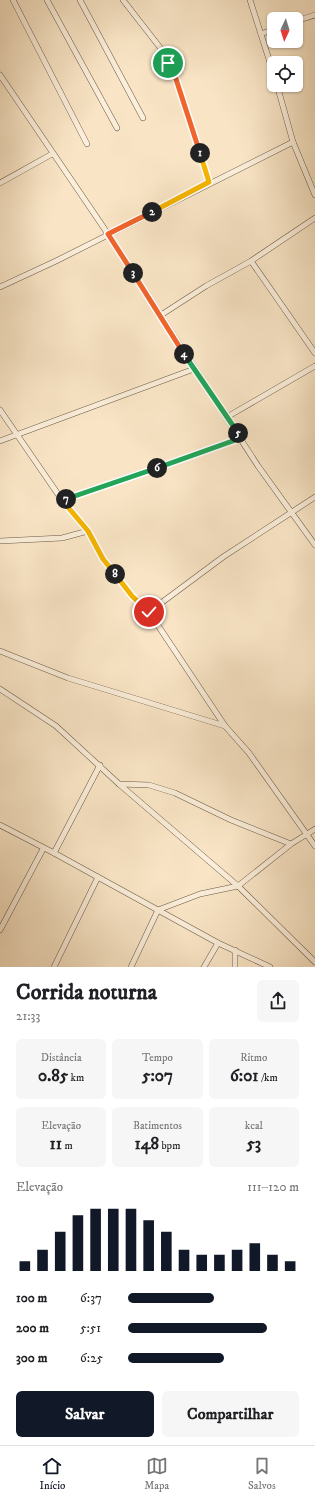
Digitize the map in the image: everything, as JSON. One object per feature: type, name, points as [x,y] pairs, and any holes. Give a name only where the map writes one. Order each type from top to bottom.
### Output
[{"type":"street","points":[[13,0],[87,144]]},
{"type":"street","points":[[47,0],[117,128]]},
{"type":"street","points":[[80,0],[143,118]]},
{"type":"street","points":[[124,0],[162,50],[177,83],[209,182]]},
{"type":"street","points":[[250,0],[268,56]]},
{"type":"street","points":[[303,19],[315,15]]},
{"type":"street","points":[[261,34],[267,32]]},
{"type":"street","points":[[0,75],[52,154],[108,234],[258,466],[292,511],[315,545]]},
{"type":"street","points":[[279,92],[293,142],[315,196]]},
{"type":"street","points":[[0,286],[56,261],[209,182],[293,142]]},
{"type":"street","points":[[0,183],[52,154]]},
{"type":"street","points":[[161,315],[206,286],[250,261],[315,218]]},
{"type":"street","points":[[250,261],[315,353]]},
{"type":"street","points":[[227,417],[315,366]]},
{"type":"street","points":[[0,441],[194,369]]},
{"type":"street","points":[[0,410],[62,500],[88,531],[103,559],[132,596],[149,612],[225,726],[249,753],[315,846]]},
{"type":"street","points":[[62,500],[241,438]]},
{"type":"street","points":[[149,612],[223,557],[315,497]]},
{"type":"street","points":[[0,541],[62,538],[88,531]]},
{"type":"street","points":[[0,651],[68,678],[225,726]]},
{"type":"street","points":[[0,689],[56,726],[119,784],[238,886],[315,962]]},
{"type":"street","points":[[54,853],[100,765]]},
{"type":"street","points":[[119,784],[149,785],[168,791],[291,844]]},
{"type":"street","points":[[0,825],[218,943],[270,967]]},
{"type":"street","points":[[131,967],[158,910],[200,894],[238,886],[291,844],[307,836],[315,829]]},
{"type":"street","points":[[0,930],[43,849]]},
{"type":"street","points":[[54,967],[98,877]]},
{"type":"street","points":[[204,967],[218,943]]},
{"type":"street","points":[[235,950],[235,967]]},
{"type":"route","points":[[149,612],[132,596],[103,559],[88,531],[62,500],[206,450],[211,450],[241,438],[194,369],[108,234],[209,182],[175,76],[168,63]]}]
